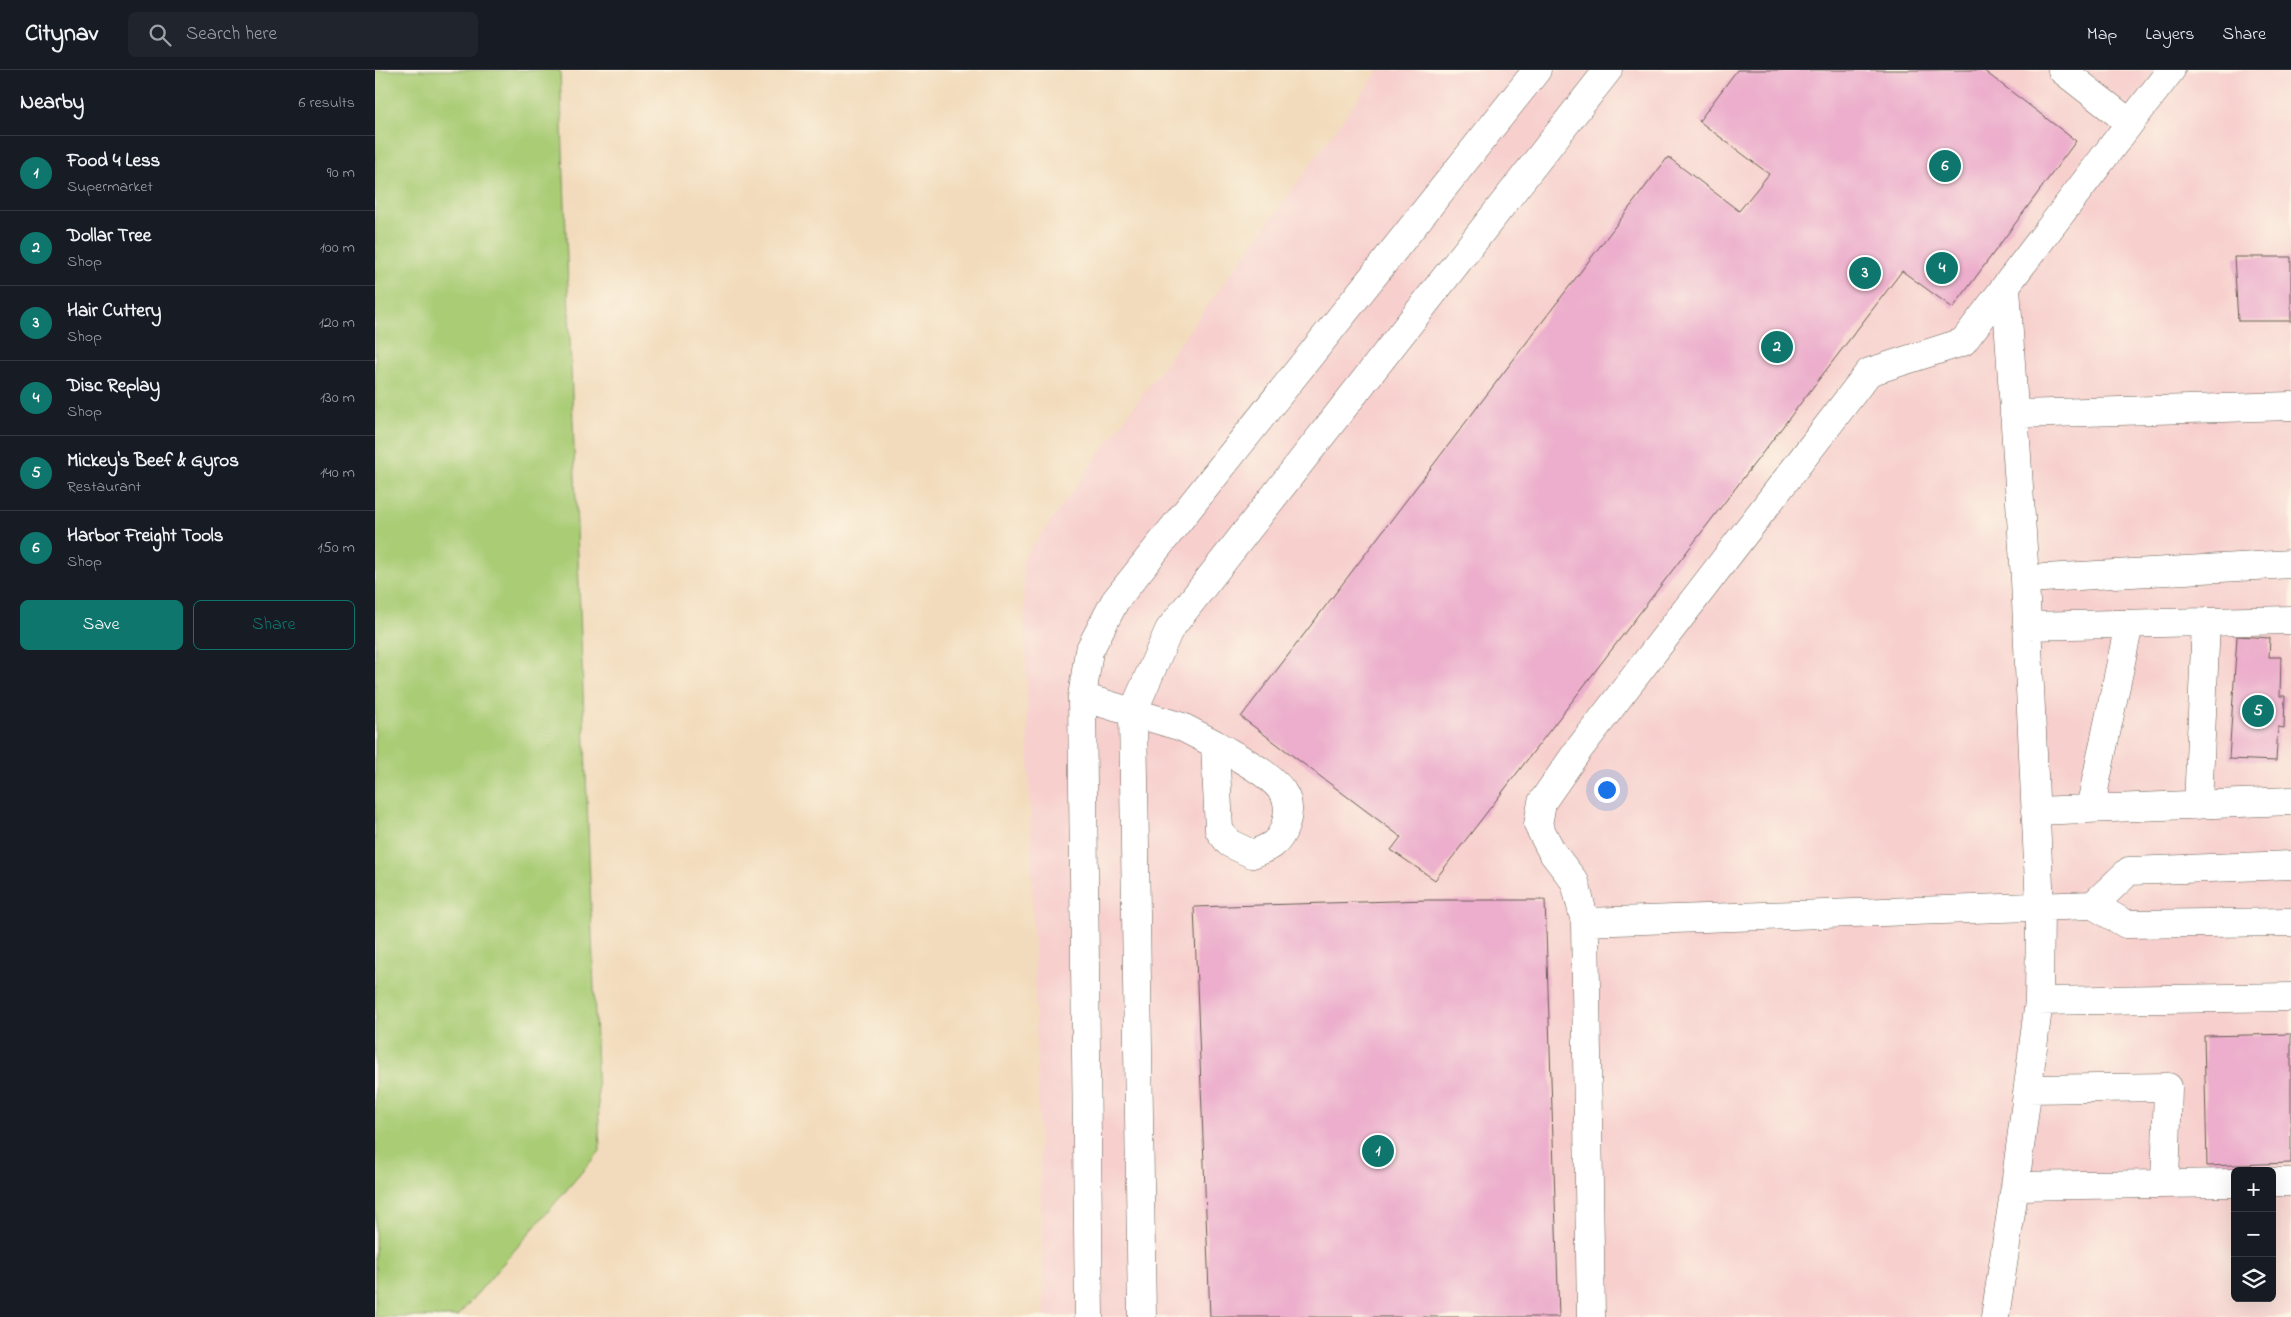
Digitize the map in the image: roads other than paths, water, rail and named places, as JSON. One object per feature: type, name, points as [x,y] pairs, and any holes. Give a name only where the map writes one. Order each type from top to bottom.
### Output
[{"type":"lane","points":[[1089,1317],[1082,697],[1089,651],[1115,601],[1537,70]]},
{"type":"lane","points":[[1142,1317],[1133,712],[1169,630],[1608,70]]},
{"type":"lane","points":[[2063,70],[2130,123]]},
{"type":"lane","points":[[1591,1317],[1585,922],[1575,882],[1552,852],[1539,825],[1542,802],[1579,749],[1869,372],[1963,342],[2171,70]]},
{"type":"lane","points":[[1995,1317],[2015,1186],[2039,1001],[2040,906],[2025,579],[2006,287]]},
{"type":"lane","points":[[2014,414],[2291,406]]},
{"type":"lane","points":[[2025,579],[2291,564]]},
{"type":"lane","points":[[2027,626],[2291,620]]},
{"type":"lane","points":[[2198,805],[2206,622]]},
{"type":"lane","points":[[2090,809],[2129,624]]},
{"type":"lane","points":[[1082,697],[1182,727],[1215,744]]},
{"type":"lane","points":[[2035,811],[2291,801]]},
{"type":"lane","points":[[2093,905],[2129,871],[2291,865]]},
{"type":"lane","points":[[1585,922],[2093,905],[2126,924],[2291,922]]},
{"type":"lane","points":[[2039,1001],[2291,997]]},
{"type":"lane","points":[[2028,1089],[2168,1087],[2165,1184]]},
{"type":"lane","points":[[2276,1182],[2291,1182]]},
{"type":"lane","points":[[2015,1186],[2231,1183]]},
{"type":"place","name":"Harbor Freight Tools","points":[[1945,166]]},
{"type":"place","name":"Disc Replay","points":[[1942,268]]},
{"type":"place","name":"Hair Cuttery","points":[[1865,273]]},
{"type":"place","name":"Dollar Tree","points":[[1777,347]]},
{"type":"place","name":"Mickey's Beef & Gyros","points":[[2258,711]]},
{"type":"place","name":"Food 4 Less","points":[[1378,1151]]}]
